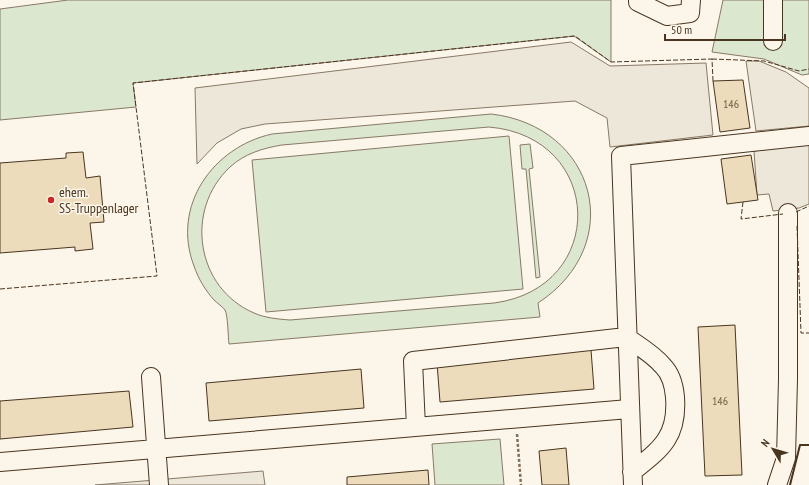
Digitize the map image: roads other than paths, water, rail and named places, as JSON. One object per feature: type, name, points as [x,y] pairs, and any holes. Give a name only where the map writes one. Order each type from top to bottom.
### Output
[{"type":"lane","points":[[638,0],[638,2],[667,16],[690,13],[691,0]]},
{"type":"lane","points":[[773,0],[773,41]]},
{"type":"lane","points":[[632,479],[621,156],[809,136]]},
{"type":"lane","points":[[777,485],[786,458],[788,379],[788,213]]},
{"type":"lane","points":[[416,427],[413,361],[626,337],[664,366],[674,384],[676,414],[671,434],[632,479]]},
{"type":"lane","points":[[151,376],[159,485]]},
{"type":"lane","points":[[0,462],[629,409]]},
{"type":"place","name":"ehem. SS-Truppenlager","points":[[51,200]]}]
